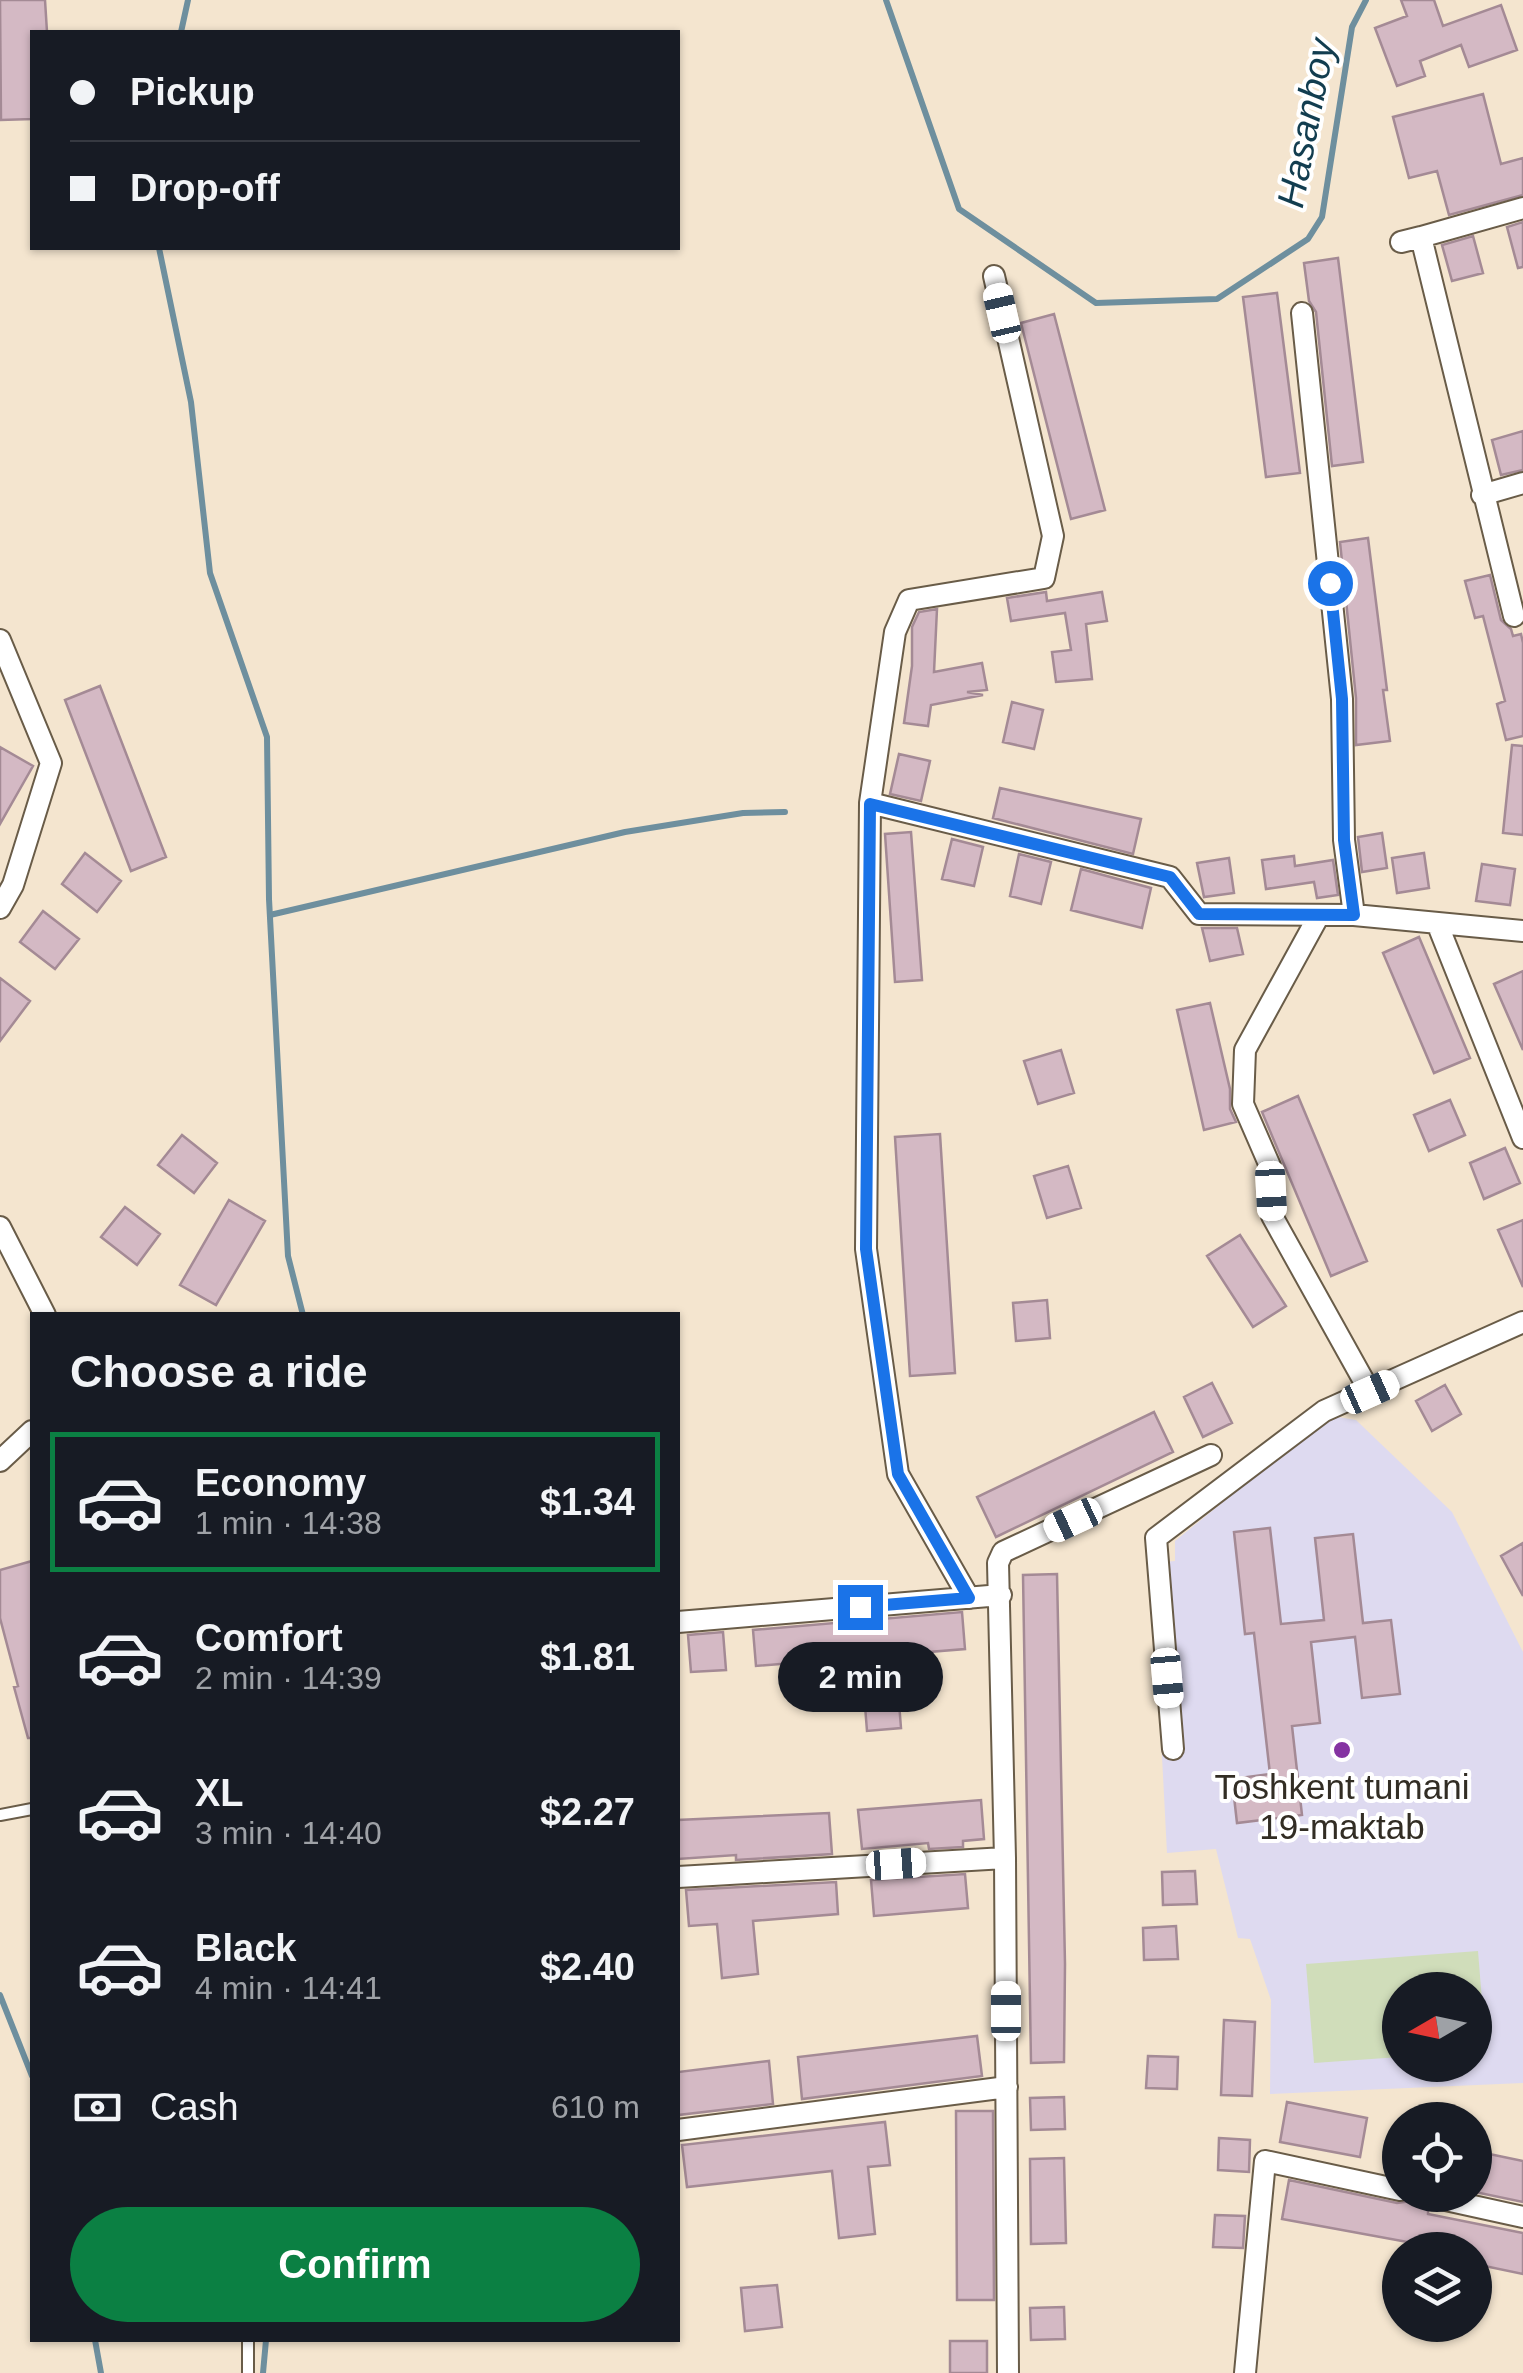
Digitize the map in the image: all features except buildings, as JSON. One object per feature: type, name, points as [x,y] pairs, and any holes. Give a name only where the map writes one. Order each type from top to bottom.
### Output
[{"type":"street","points":[[1514,616],[1411,240],[1523,208]]},
{"type":"street","points":[[969,1598],[898,1474],[866,1249],[870,804],[895,632],[910,600],[1044,578],[1053,536],[994,276]]},
{"type":"street","points":[[1302,313],[1342,699],[1344,840],[1354,915]]},
{"type":"street","points":[[1482,496],[1523,483]]},
{"type":"street","points":[[0,640],[51,763],[13,886],[0,908]]},
{"type":"street","points":[[870,804],[1170,877],[1199,914],[1354,915],[1523,930]]},
{"type":"street","points":[[1318,917],[1244,1050],[1243,1104],[1270,1166],[1272,1216],[1370,1392]]},
{"type":"street","points":[[1436,923],[1523,1138]]},
{"type":"street","points":[[0,1228],[43,1312]]},
{"type":"street","points":[[1173,1749],[1156,1538],[1324,1411],[1523,1322]]},
{"type":"street","points":[[0,1461],[30,1432]]},
{"type":"street","points":[[1008,2373],[1006,1858],[998,1563],[1003,1552],[1211,1455]]},
{"type":"street","points":[[680,1622],[1001,1596]]},
{"type":"street","points":[[680,1877],[1006,1858]]},
{"type":"street","points":[[680,2130],[1007,2087]]},
{"type":"street","points":[[1246,2373],[1266,2161],[1382,2186]]},
{"type":"street","points":[[1492,2210],[1523,2217]]},
{"type":"lane","points":[[0,1815],[30,1809]]},
{"type":"lane","points":[[248,2342],[248,2373]]},
{"type":"shaded area","name":"Toshkent tumani 19-maktab","points":[[1338,1417],[1356,1420],[1452,1512],[1523,1652],[1523,2083],[1270,2094],[1271,2000],[1250,1939],[1238,1938],[1216,1849],[1167,1853],[1152,1563],[1175,1561],[1175,1541],[1324,1420]]},
{"type":"green space","points":[[1478,1951],[1480,1972],[1382,1972],[1382,2058],[1314,2063],[1306,1964]]},
{"type":"waterway","points":[[181,30],[188,0]]},
{"type":"waterway","name":"Hasanboy","points":[[886,0],[959,209],[1096,303],[1217,299],[1308,239],[1322,217],[1352,27],[1366,0]]},
{"type":"waterway","points":[[159,250],[191,402],[210,573],[267,737],[269,899],[288,1256],[302,1312]]},
{"type":"waterway","points":[[270,915],[625,832],[743,813],[785,812]]},
{"type":"waterway","points":[[0,1995],[30,2071]]},
{"type":"waterway","points":[[95,2342],[101,2373]]},
{"type":"waterway","points":[[263,2373],[266,2342]]},
{"type":"place","name":"Toshkent tumani 19-maktab","points":[[1342,1750]]},
{"type":"route","points":[[860,1607],[969,1598],[898,1474],[866,1249],[870,804],[1170,877],[1199,914],[1354,915],[1344,840],[1342,699],[1330,583]]}]
